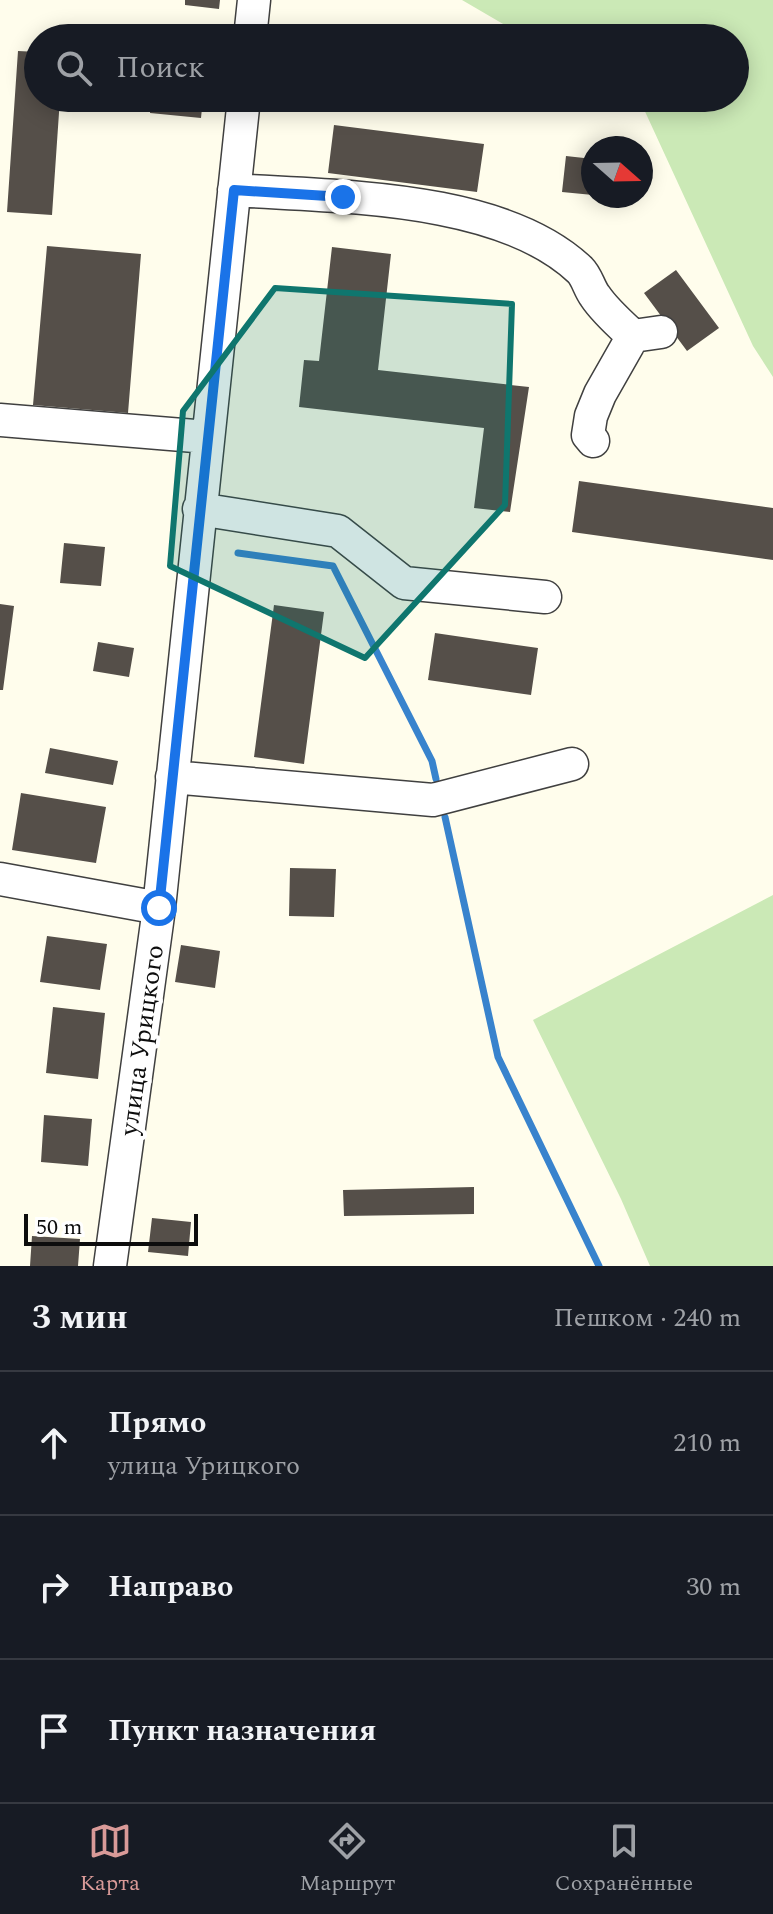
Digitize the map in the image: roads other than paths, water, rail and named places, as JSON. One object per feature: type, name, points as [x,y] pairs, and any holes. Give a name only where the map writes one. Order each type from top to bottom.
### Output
[{"type":"street","points":[[251,24],[254,0]]},
{"type":"street","name":"улица Урицкого","points":[[110,1266],[159,908],[242,112]]},
{"type":"street","points":[[234,190],[343,197],[473,214],[549,246],[582,272],[595,296],[647,334],[591,416],[588,435],[593,441]]},
{"type":"street","points":[[0,420],[207,437]]},
{"type":"street","points":[[199,509],[338,531],[404,583],[545,597]]},
{"type":"street","points":[[172,777],[433,800],[572,764]]},
{"type":"street","points":[[0,879],[159,908]]},
{"type":"waterway","points":[[238,553],[333,566],[432,761],[436,779]]},
{"type":"waterway","points":[[445,817],[498,1057],[599,1266]]}]
